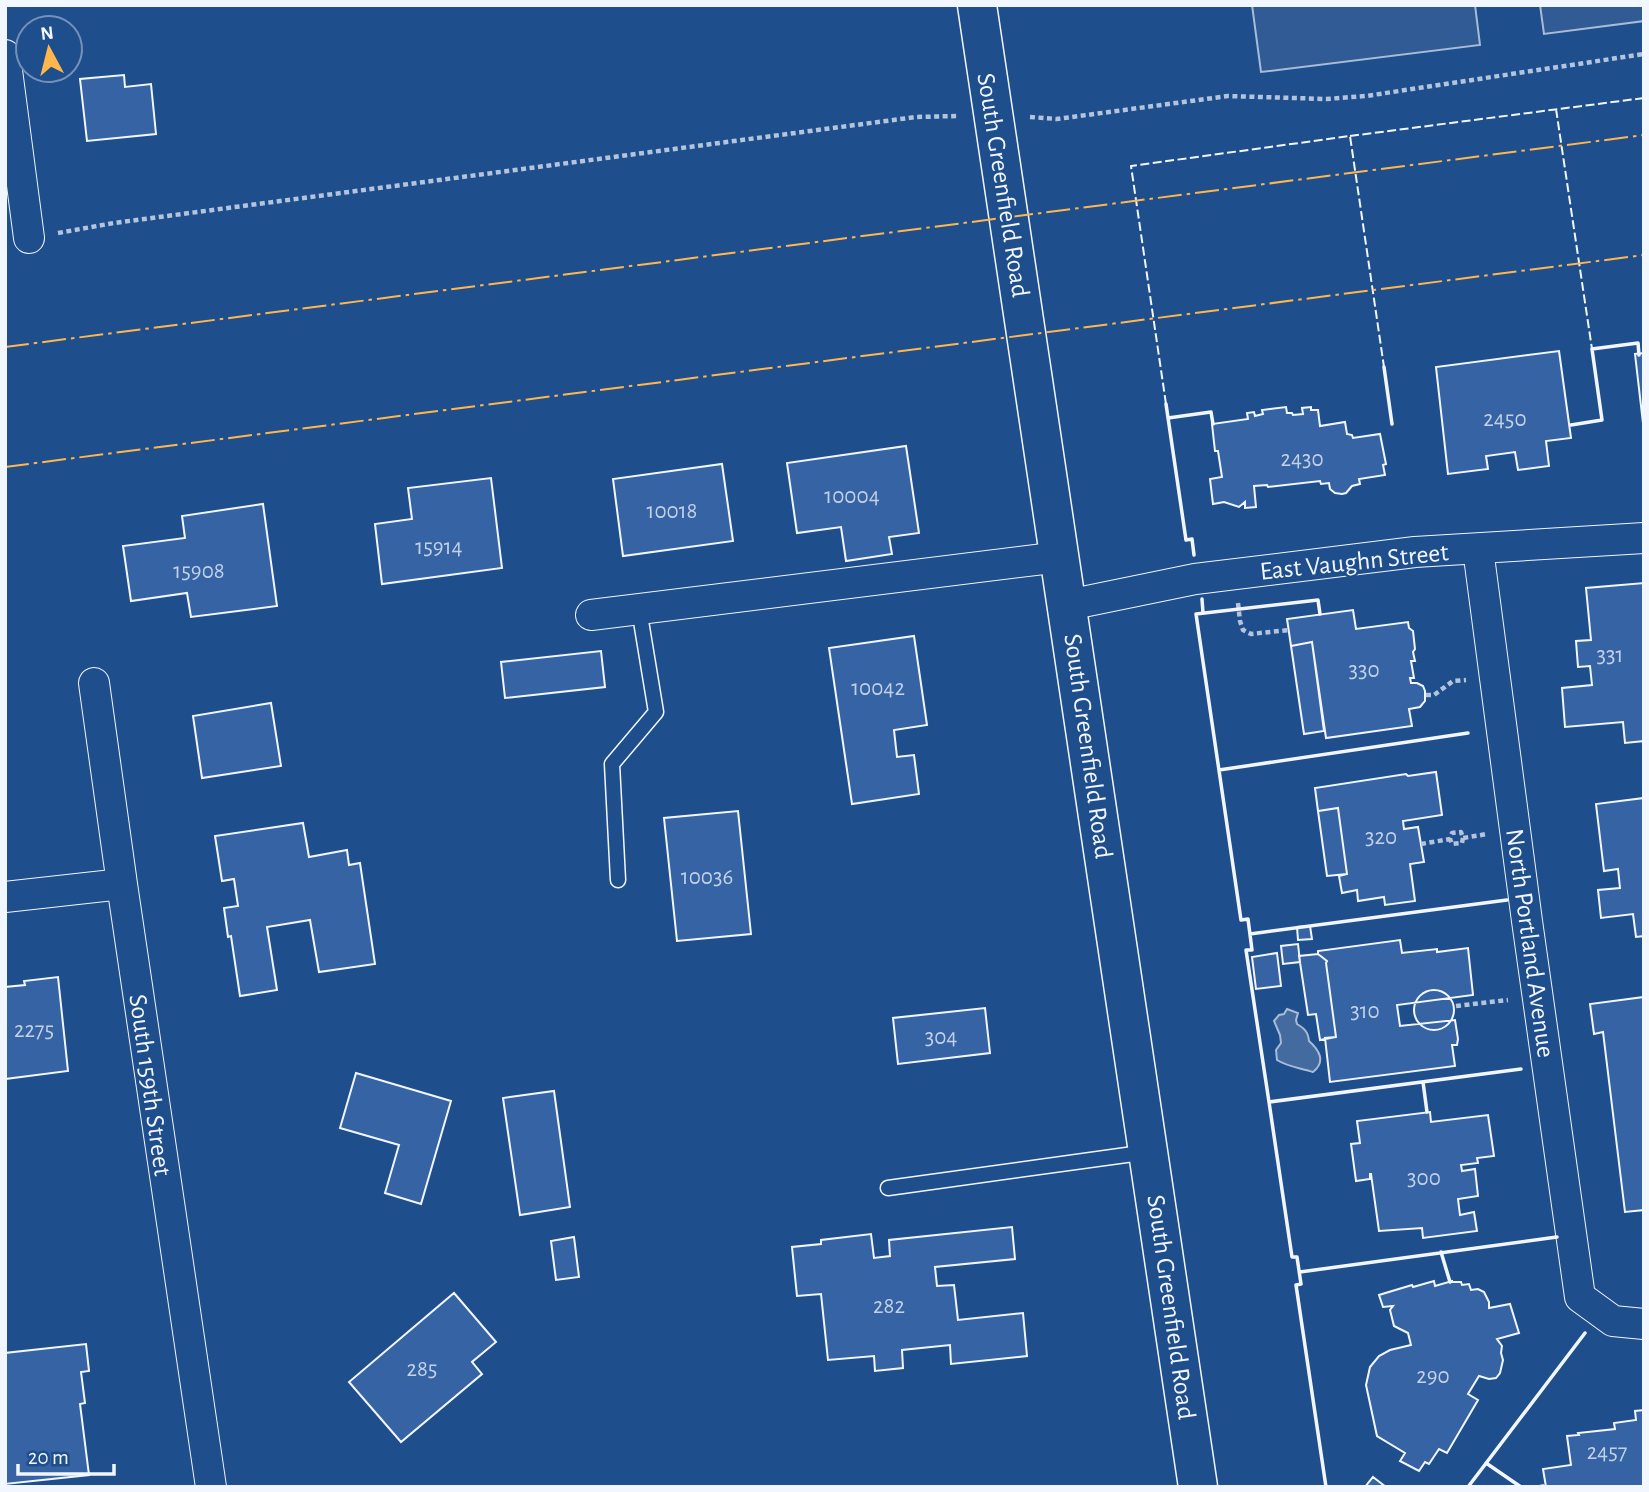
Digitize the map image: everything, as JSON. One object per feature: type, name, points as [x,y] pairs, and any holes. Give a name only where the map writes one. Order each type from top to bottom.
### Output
[{"type":"main road","name":"South Greenfield Road","points":[[977,5],[1198,1487]]},
{"type":"street","points":[[5,55],[29,238]]},
{"type":"street","name":"East Vaughn Street","points":[[1068,605],[1195,579],[1415,552],[1644,538]]},
{"type":"street","name":"North Portland Avenue","points":[[1478,549],[1580,1297],[1613,1321],[1644,1324]]},
{"type":"street","points":[[592,615],[1060,557]]},
{"type":"street","name":"South 159th Street","points":[[94,684],[211,1487]]},
{"type":"street","points":[[5,897],[122,884]]},
{"type":"lane","points":[[618,880],[612,764],[656,712],[639,609]]},
{"type":"lane","points":[[888,1188],[1149,1152]]},
{"type":"path","points":[[29,238],[114,223],[916,117],[994,114],[1057,119],[1228,96],[1326,99],[1366,96],[1644,54]]},
{"type":"path","points":[[1234,574],[1243,630],[1251,634],[1289,629]]},
{"type":"path","points":[[1426,695],[1434,695],[1453,681],[1495,676]]},
{"type":"path","points":[[1421,844],[1450,839],[1452,833],[1461,832],[1463,838],[1515,829]]},
{"type":"path","points":[[1456,1006],[1538,996]]},
{"type":"shaded area","points":[[1252,5],[1475,5],[1480,45],[1261,72]]},
{"type":"shaded area","points":[[1540,5],[1644,5],[1644,21],[1544,34]]},
{"type":"shaded area","points":[[1287,1009],[1298,1013],[1297,1024],[1306,1031],[1309,1041],[1320,1055],[1320,1064],[1313,1072],[1277,1060],[1276,1050],[1281,1043],[1274,1021]]},
{"type":"building","points":[[124,75],[125,87],[151,84],[156,134],[87,141],[81,84],[84,84],[84,79]]},
{"type":"building","points":[[1559,351],[1571,438],[1546,441],[1549,466],[1518,470],[1515,452],[1486,456],[1488,469],[1448,474],[1436,367]]},
{"type":"building","points":[[1644,353],[1644,432],[1635,354]]},
{"type":"building","points":[[1286,407],[1287,413],[1293,415],[1303,414],[1302,408],[1311,407],[1311,410],[1318,410],[1320,426],[1345,422],[1347,434],[1353,438],[1380,434],[1386,464],[1383,465],[1385,475],[1359,479],[1360,484],[1352,486],[1342,494],[1330,489],[1329,483],[1321,484],[1320,481],[1254,486],[1256,507],[1245,508],[1245,502],[1239,507],[1224,502],[1213,504],[1210,479],[1222,477],[1212,424],[1248,419],[1247,413],[1254,412],[1255,416],[1263,414],[1262,410]]},
{"type":"building","points":[[906,446],[919,533],[889,537],[892,554],[846,561],[841,527],[797,533],[787,463]]},
{"type":"building","points":[[722,464],[733,541],[623,556],[613,479]]},
{"type":"building","points":[[491,478],[502,568],[382,584],[375,524],[412,519],[408,488]]},
{"type":"building","points":[[263,504],[277,606],[191,617],[187,593],[131,601],[123,546],[185,538],[182,516]]},
{"type":"building","points":[[1644,583],[1644,741],[1625,743],[1623,722],[1565,727],[1562,688],[1592,685],[1590,666],[1578,667],[1576,641],[1591,640],[1586,588]]},
{"type":"building","points":[[1353,610],[1356,629],[1408,622],[1413,631],[1415,649],[1415,661],[1411,661],[1414,678],[1410,678],[1411,683],[1423,686],[1425,701],[1420,707],[1409,709],[1412,726],[1326,738],[1312,642],[1291,646],[1287,619]]},
{"type":"building","points":[[914,636],[927,725],[894,730],[897,757],[914,755],[919,794],[852,804],[829,648]]},
{"type":"building","points":[[1312,642],[1324,731],[1304,734],[1291,646]]},
{"type":"building","points":[[601,651],[605,687],[505,698],[501,662]]},
{"type":"building","points":[[271,703],[281,766],[202,778],[193,716]]},
{"type":"building","points":[[1436,772],[1442,815],[1403,821],[1404,829],[1418,827],[1424,862],[1410,864],[1415,901],[1385,905],[1384,897],[1358,901],[1357,890],[1342,893],[1339,876],[1347,874],[1338,808],[1318,811],[1315,788]]},
{"type":"building","points":[[1644,798],[1644,936],[1636,937],[1633,914],[1601,918],[1598,890],[1620,888],[1618,869],[1604,871],[1596,804]]},
{"type":"building","points":[[1338,808],[1347,874],[1327,876],[1318,811]]},
{"type":"building","points":[[738,811],[751,934],[677,941],[664,818]]},
{"type":"building","points":[[303,823],[309,857],[347,850],[349,865],[360,863],[375,964],[319,972],[310,920],[267,927],[277,990],[240,996],[224,908],[238,906],[234,879],[222,881],[215,836]]},
{"type":"building","points":[[1310,926],[1312,939],[1298,940],[1297,927]]},
{"type":"building","points":[[1400,940],[1402,953],[1468,948],[1473,995],[1397,1005],[1400,1026],[1455,1020],[1458,1039],[1457,1045],[1452,1045],[1455,1066],[1330,1082],[1325,1038],[1336,1037],[1327,961],[1318,951]]},
{"type":"building","points":[[1298,944],[1300,962],[1283,964],[1281,946]]},
{"type":"building","points":[[1277,953],[1281,986],[1256,989],[1252,957]]},
{"type":"building","points":[[1318,954],[1327,961],[1336,1037],[1320,1040],[1316,1014],[1308,1015],[1299,956]]},
{"type":"building","points":[[58,977],[68,1071],[5,1079],[5,987],[25,985],[24,981]]},
{"type":"building","points":[[1434,990],[1448,996],[1454,1010],[1448,1024],[1434,1030],[1420,1024],[1414,1010],[1420,996]]},
{"type":"building","points":[[1644,997],[1644,1210],[1625,1212],[1603,1032],[1594,1034],[1590,1004]]},
{"type":"building","points":[[985,1008],[990,1053],[898,1064],[893,1018]]},
{"type":"building","points":[[356,1073],[451,1101],[421,1204],[385,1193],[399,1145],[340,1128]]},
{"type":"building","points":[[554,1091],[570,1207],[520,1215],[503,1098]]},
{"type":"building","points":[[1430,1112],[1431,1122],[1488,1115],[1494,1156],[1477,1158],[1478,1163],[1461,1165],[1462,1171],[1475,1169],[1478,1196],[1458,1199],[1460,1215],[1474,1212],[1477,1231],[1423,1238],[1422,1228],[1379,1231],[1371,1174],[1370,1179],[1356,1181],[1351,1144],[1360,1143],[1357,1121]]},
{"type":"building","points":[[1012,1227],[1015,1259],[935,1267],[937,1286],[954,1285],[958,1320],[1023,1313],[1027,1356],[951,1364],[950,1345],[902,1350],[903,1368],[875,1371],[874,1356],[828,1360],[821,1294],[797,1296],[792,1247],[821,1244],[821,1240],[871,1234],[874,1258],[890,1256],[889,1240]]},
{"type":"building","points":[[574,1237],[579,1277],[556,1280],[551,1241]]},
{"type":"building","points":[[1434,1281],[1435,1286],[1452,1281],[1461,1282],[1462,1285],[1469,1284],[1471,1290],[1484,1292],[1489,1308],[1510,1304],[1519,1333],[1497,1339],[1502,1346],[1500,1373],[1496,1378],[1489,1379],[1479,1376],[1468,1394],[1478,1400],[1447,1453],[1439,1449],[1429,1464],[1425,1462],[1419,1471],[1400,1461],[1405,1453],[1377,1436],[1366,1385],[1370,1367],[1379,1356],[1411,1345],[1408,1333],[1394,1326],[1390,1310],[1393,1306],[1383,1307],[1379,1295]]},
{"type":"building","points":[[454,1293],[496,1342],[472,1362],[482,1374],[401,1442],[349,1382]]},
{"type":"building","points":[[86,1344],[89,1371],[81,1372],[85,1403],[80,1404],[89,1475],[5,1484],[5,1353]]},
{"type":"building","points":[[1644,1410],[1644,1487],[1546,1487],[1543,1469],[1571,1465],[1567,1436],[1615,1429],[1614,1423],[1636,1420],[1635,1411]]},
{"type":"building","points":[[1373,1477],[1386,1487],[1365,1487]]},
{"type":"fence","points":[[1350,136],[1644,98]]},
{"type":"fence","points":[[1556,109],[1592,349]]},
{"type":"fence","points":[[1166,404],[1131,166],[1350,136],[1384,367]]},
{"type":"wall","points":[[1571,425],[1602,420],[1592,349],[1638,343],[1639,355]]},
{"type":"wall","points":[[1384,367],[1392,424]]},
{"type":"wall","points":[[1166,404],[1186,540],[1192,539],[1194,555]]},
{"type":"wall","points":[[1168,418],[1211,412],[1213,424]]},
{"type":"wall","points":[[1202,599],[1203,613]]},
{"type":"wall","points":[[1320,614],[1318,600],[1196,614],[1241,920],[1248,919],[1252,950],[1246,950],[1269,1102],[1521,1069]]},
{"type":"wall","points":[[1219,770],[1468,733]]},
{"type":"wall","points":[[1250,934],[1507,900]]},
{"type":"wall","points":[[1423,1082],[1427,1112]]},
{"type":"wall","points":[[1269,1102],[1292,1257],[1297,1257],[1301,1284],[1296,1285],[1326,1487]]},
{"type":"wall","points":[[1300,1272],[1557,1237]]},
{"type":"wall","points":[[1441,1252],[1450,1282]]},
{"type":"wall","points":[[1468,1487],[1585,1333]]},
{"type":"wall","points":[[1486,1463],[1521,1487]]},
{"type":"wall","points":[[1538,1487],[1543,1486]]},
{"type":"power","points":[[5,347],[1644,135]]},
{"type":"power","points":[[5,467],[1644,255]]}]
